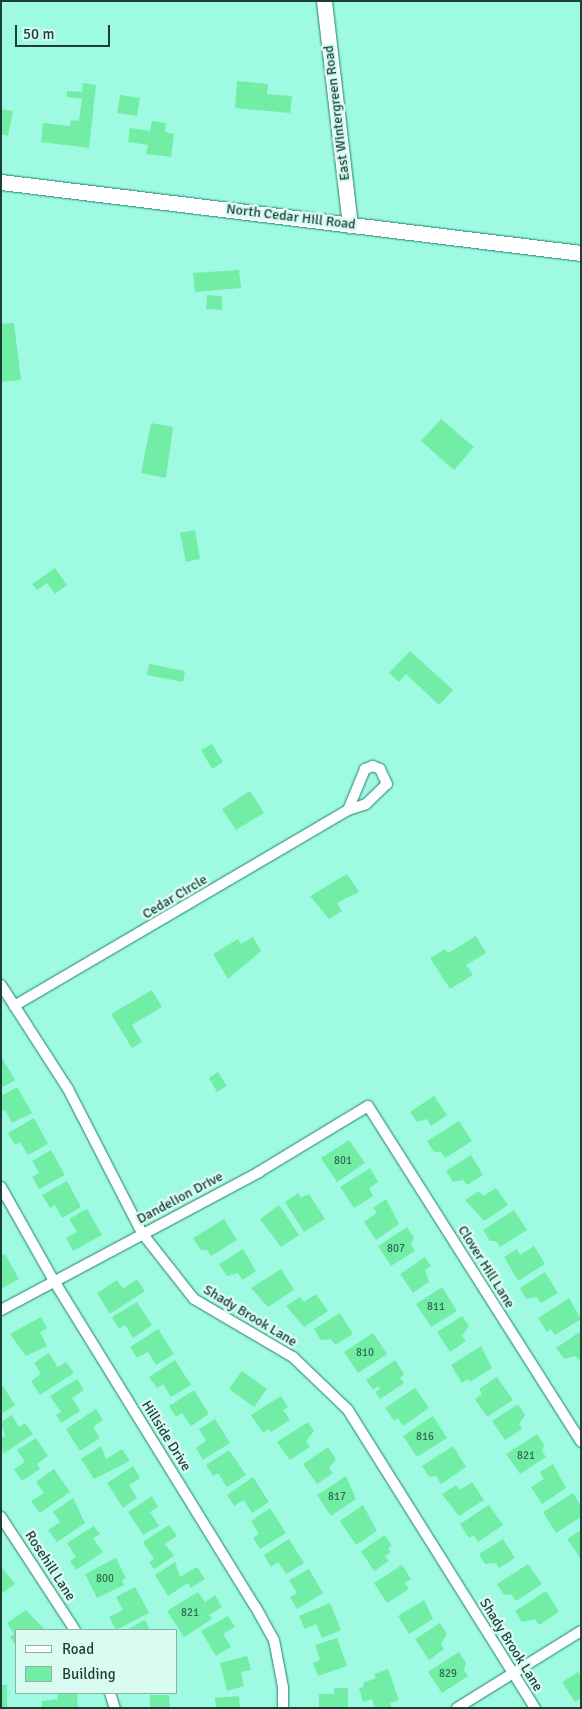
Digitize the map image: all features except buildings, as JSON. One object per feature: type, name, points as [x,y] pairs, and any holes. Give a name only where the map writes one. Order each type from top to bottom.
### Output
[{"type":"street","name":"East Wintergreen Road","points":[[324,1],[350,224]]},
{"type":"street","name":"North Cedar Hill Road","points":[[1,182],[581,253]]},
{"type":"street","name":"Cedar Circle","points":[[14,1006],[348,810],[366,804],[387,784],[380,768],[365,769],[348,810]]},
{"type":"street","name":"Shady Brook Lane","points":[[1,985],[68,1089],[142,1234],[194,1299],[293,1357],[348,1410],[535,1708]]},
{"type":"street","name":"Dandelion Drive","points":[[1,1310],[260,1172],[368,1106]]},
{"type":"street","name":"Clover Hill Lane","points":[[368,1106],[581,1442]]},
{"type":"street","name":"Hillside Drive","points":[[1,1187],[54,1281],[269,1632],[283,1687],[283,1708]]},
{"type":"street","name":"Rosehill Lane","points":[[1,1517],[74,1629]]},
{"type":"street","points":[[457,1708],[514,1675],[581,1631]]},
{"type":"street","points":[[110,1694],[115,1708]]}]
